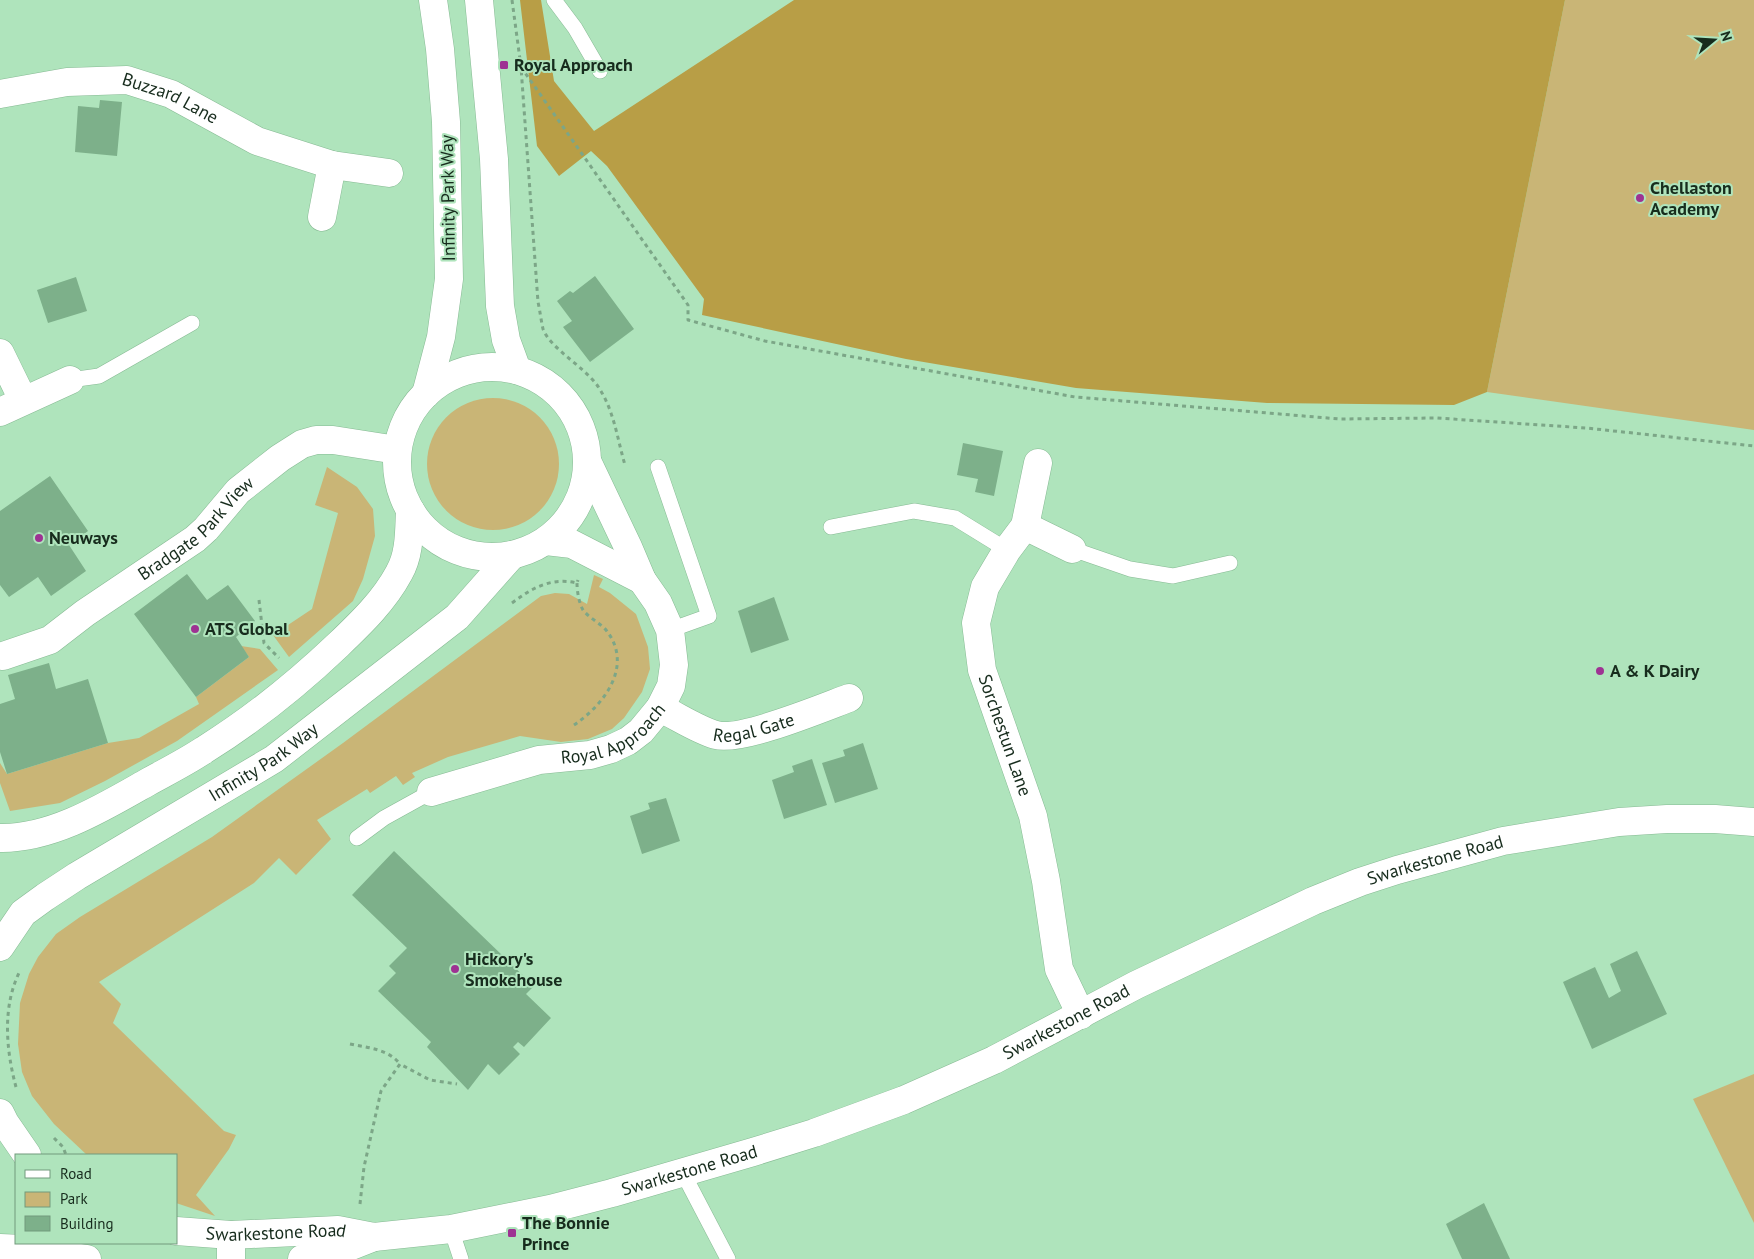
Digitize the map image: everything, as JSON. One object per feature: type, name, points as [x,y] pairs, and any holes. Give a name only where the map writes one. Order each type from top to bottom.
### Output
[{"type":"street","name":"Infinity Park Way","points":[[426,394],[441,337],[449,279],[446,122],[440,49],[433,0]]},
{"type":"street","points":[[479,0],[494,159],[500,306],[506,340],[517,370]]},
{"type":"street","name":"Buzzard Lane","points":[[0,94],[67,82],[127,80],[171,94],[257,141],[332,165],[389,173]]},
{"type":"street","points":[[322,217],[332,165]]},
{"type":"street","points":[[0,353],[11,406],[70,380]]},
{"type":"street","points":[[484,367],[501,367],[532,375],[558,392],[568,404],[583,432],[588,463],[586,481],[580,499],[572,515],[560,529],[546,541],[530,550],[492,558],[472,556],[454,549],[436,540],[422,526],[410,510],[403,496],[397,466],[397,450],[406,420],[426,394],[438,383],[452,375],[468,369],[484,367]]},
{"type":"street","name":"Bradgate Park View","points":[[3,656],[50,640],[93,608],[195,540],[238,491],[291,450],[302,444],[316,440],[333,440],[397,450]]},
{"type":"street","name":"Royal Approach","points":[[430,792],[538,760],[590,755],[610,749],[628,741],[641,731],[660,708],[671,686],[674,665],[670,630],[658,603],[642,580],[588,463]]},
{"type":"street","name":"Sorchestun Lane","points":[[1038,463],[1025,526],[1007,550],[985,587],[976,623],[982,670],[1033,816],[1046,881],[1059,969],[1080,1015]]},
{"type":"street","points":[[0,838],[33,834],[56,828],[124,796],[204,751],[301,680],[361,623],[384,598],[400,571],[409,542],[410,510]]},
{"type":"street","points":[[1025,526],[1072,549]]},
{"type":"street","name":"Royal Approach","points":[[546,541],[572,544],[642,580]]},
{"type":"street","name":"Infinity Park Way","points":[[0,947],[23,913],[45,897],[274,759],[457,617],[512,555]]},
{"type":"street","name":"Regal Gate","points":[[660,708],[716,736],[731,736],[763,729],[849,698]]},
{"type":"street","name":"Swarkestone Road","points":[[302,1259],[341,1250],[374,1237],[451,1229],[550,1209],[683,1173],[814,1133],[904,1100],[994,1060],[1144,981],[1313,901],[1360,882],[1414,865],[1503,841],[1619,822],[1715,819],[1754,822]]},
{"type":"street","points":[[0,1113],[27,1154]]},
{"type":"street","name":"Swarkestone Road","points":[[178,1232],[231,1247],[338,1230],[374,1237]]},
{"type":"street","points":[[0,1248],[23,1249],[87,1259]]},
{"type":"lane","points":[[554,0],[575,28],[600,72]]},
{"type":"lane","points":[[70,380],[99,376],[192,323]]},
{"type":"lane","points":[[658,467],[709,616],[670,630]]},
{"type":"lane","points":[[831,527],[914,511],[954,518],[1007,550]]},
{"type":"lane","points":[[1072,549],[1130,569],[1173,576],[1230,563]]},
{"type":"lane","points":[[357,838],[384,818],[430,792]]},
{"type":"lane","points":[[683,1173],[728,1259]]},
{"type":"lane","points":[[451,1229],[460,1259]]},
{"type":"path","points":[[512,0],[521,67],[538,302],[544,329],[549,339],[587,373],[605,398],[627,471]]},
{"type":"path","points":[[521,67],[688,305],[688,320],[765,342],[1075,397],[1340,419],[1437,418],[1576,428],[1754,446]]},
{"type":"path","points":[[572,726],[591,712],[608,690],[617,670],[617,649],[606,630],[583,610],[577,592],[577,583],[590,552]]},
{"type":"path","points":[[506,608],[538,586],[559,581],[577,583]]},
{"type":"path","points":[[259,600],[264,643],[301,680]]},
{"type":"path","points":[[17,1089],[9,1061],[8,1030],[14,987],[23,965]]},
{"type":"path","points":[[350,1044],[386,1052],[395,1057],[400,1064],[430,1080],[457,1084]]},
{"type":"path","points":[[360,1200],[364,1167],[382,1091],[400,1064]]},
{"type":"path","points":[[51,1134],[66,1154]]},
{"type":"green space","name":"Chellaston Academy","points":[[1565,0],[1754,0],[1754,430],[1487,392]]},
{"type":"green space","points":[[493,398],[506,399],[518,403],[540,417],[554,439],[558,451],[558,477],[554,489],[540,511],[518,525],[506,529],[493,530],[480,529],[468,525],[446,511],[432,489],[428,477],[427,464],[428,451],[432,439],[446,417],[468,403],[480,399]]},
{"type":"green space","points":[[327,467],[357,487],[373,509],[375,536],[363,579],[353,601],[289,657],[273,635],[312,609],[338,513],[315,505]]},
{"type":"green space","points":[[594,575],[603,579],[599,587],[610,593],[636,614],[648,647],[650,669],[642,692],[624,718],[612,729],[588,739],[561,742],[520,736],[448,757],[412,773],[415,777],[403,785],[396,776],[370,793],[367,789],[317,820],[331,839],[296,875],[279,858],[254,883],[99,982],[121,1004],[113,1023],[224,1131],[236,1135],[229,1149],[196,1195],[215,1216],[178,1204],[178,1154],[86,1154],[54,1124],[32,1096],[22,1072],[18,1044],[20,1003],[29,974],[38,957],[56,934],[80,917],[212,837],[343,743],[541,596],[555,593],[569,594],[587,604]]},
{"type":"green space","points":[[241,646],[260,649],[278,670],[177,741],[105,781],[60,803],[10,811],[0,783],[0,763],[7,774],[108,743],[139,738],[199,704],[196,697],[249,657]]},
{"type":"green space","points":[[1754,1074],[1754,1223],[1693,1099]]},
{"type":"shaded area","points":[[520,0],[541,0],[554,81],[594,131],[794,0],[1565,0],[1487,392],[1454,405],[1267,403],[1076,388],[906,359],[702,315],[704,299],[607,166],[591,151],[559,176],[537,146]]},
{"type":"building","points":[[100,100],[122,102],[117,156],[75,152],[78,106],[99,108]]},
{"type":"building","points":[[595,276],[634,329],[590,362],[563,327],[572,321],[557,301],[570,291],[573,293]]},
{"type":"building","points":[[76,277],[87,311],[48,323],[37,290]]},
{"type":"building","points":[[963,443],[1003,451],[994,496],[975,492],[978,479],[957,475]]},
{"type":"building","name":"Neuways","points":[[50,476],[88,531],[69,545],[86,571],[51,596],[38,577],[9,597],[0,585],[0,511]]},
{"type":"building","name":"ATS Global","points":[[187,574],[207,600],[228,585],[255,621],[236,637],[249,657],[196,697],[134,614]]},
{"type":"building","points":[[774,597],[789,640],[751,653],[738,611]]},
{"type":"building","points":[[49,663],[56,689],[88,679],[108,743],[7,774],[0,752],[0,704],[15,699],[8,675]]},
{"type":"building","points":[[863,743],[878,789],[835,803],[822,763],[845,756],[843,750]]},
{"type":"building","points":[[812,759],[827,805],[784,819],[772,780],[794,772],[792,766]]},
{"type":"building","points":[[666,798],[680,841],[642,854],[630,816],[650,809],[648,803]]},
{"type":"building","name":"Hickory's Smokehouse","points":[[394,851],[534,986],[526,994],[551,1018],[524,1047],[518,1042],[513,1047],[520,1054],[499,1075],[488,1064],[468,1090],[427,1047],[431,1042],[378,991],[396,973],[389,966],[407,948],[352,895]]},
{"type":"building","points":[[1637,951],[1667,1014],[1592,1049],[1563,982],[1595,967],[1609,998],[1621,991],[1610,964]]},
{"type":"building","points":[[1484,1203],[1510,1259],[1462,1259],[1446,1224]]},
{"type":"place","name":"Royal Approach","points":[[504,65]]},
{"type":"place","name":"Chellaston Academy","points":[[1640,198]]},
{"type":"place","name":"Neuways","points":[[39,538]]},
{"type":"place","name":"ATS Global","points":[[195,629]]},
{"type":"place","name":"A & K Dairy","points":[[1600,671]]},
{"type":"place","name":"Hickory's Smokehouse","points":[[455,969]]},
{"type":"place","name":"The Bonnie Prince","points":[[512,1233]]}]
